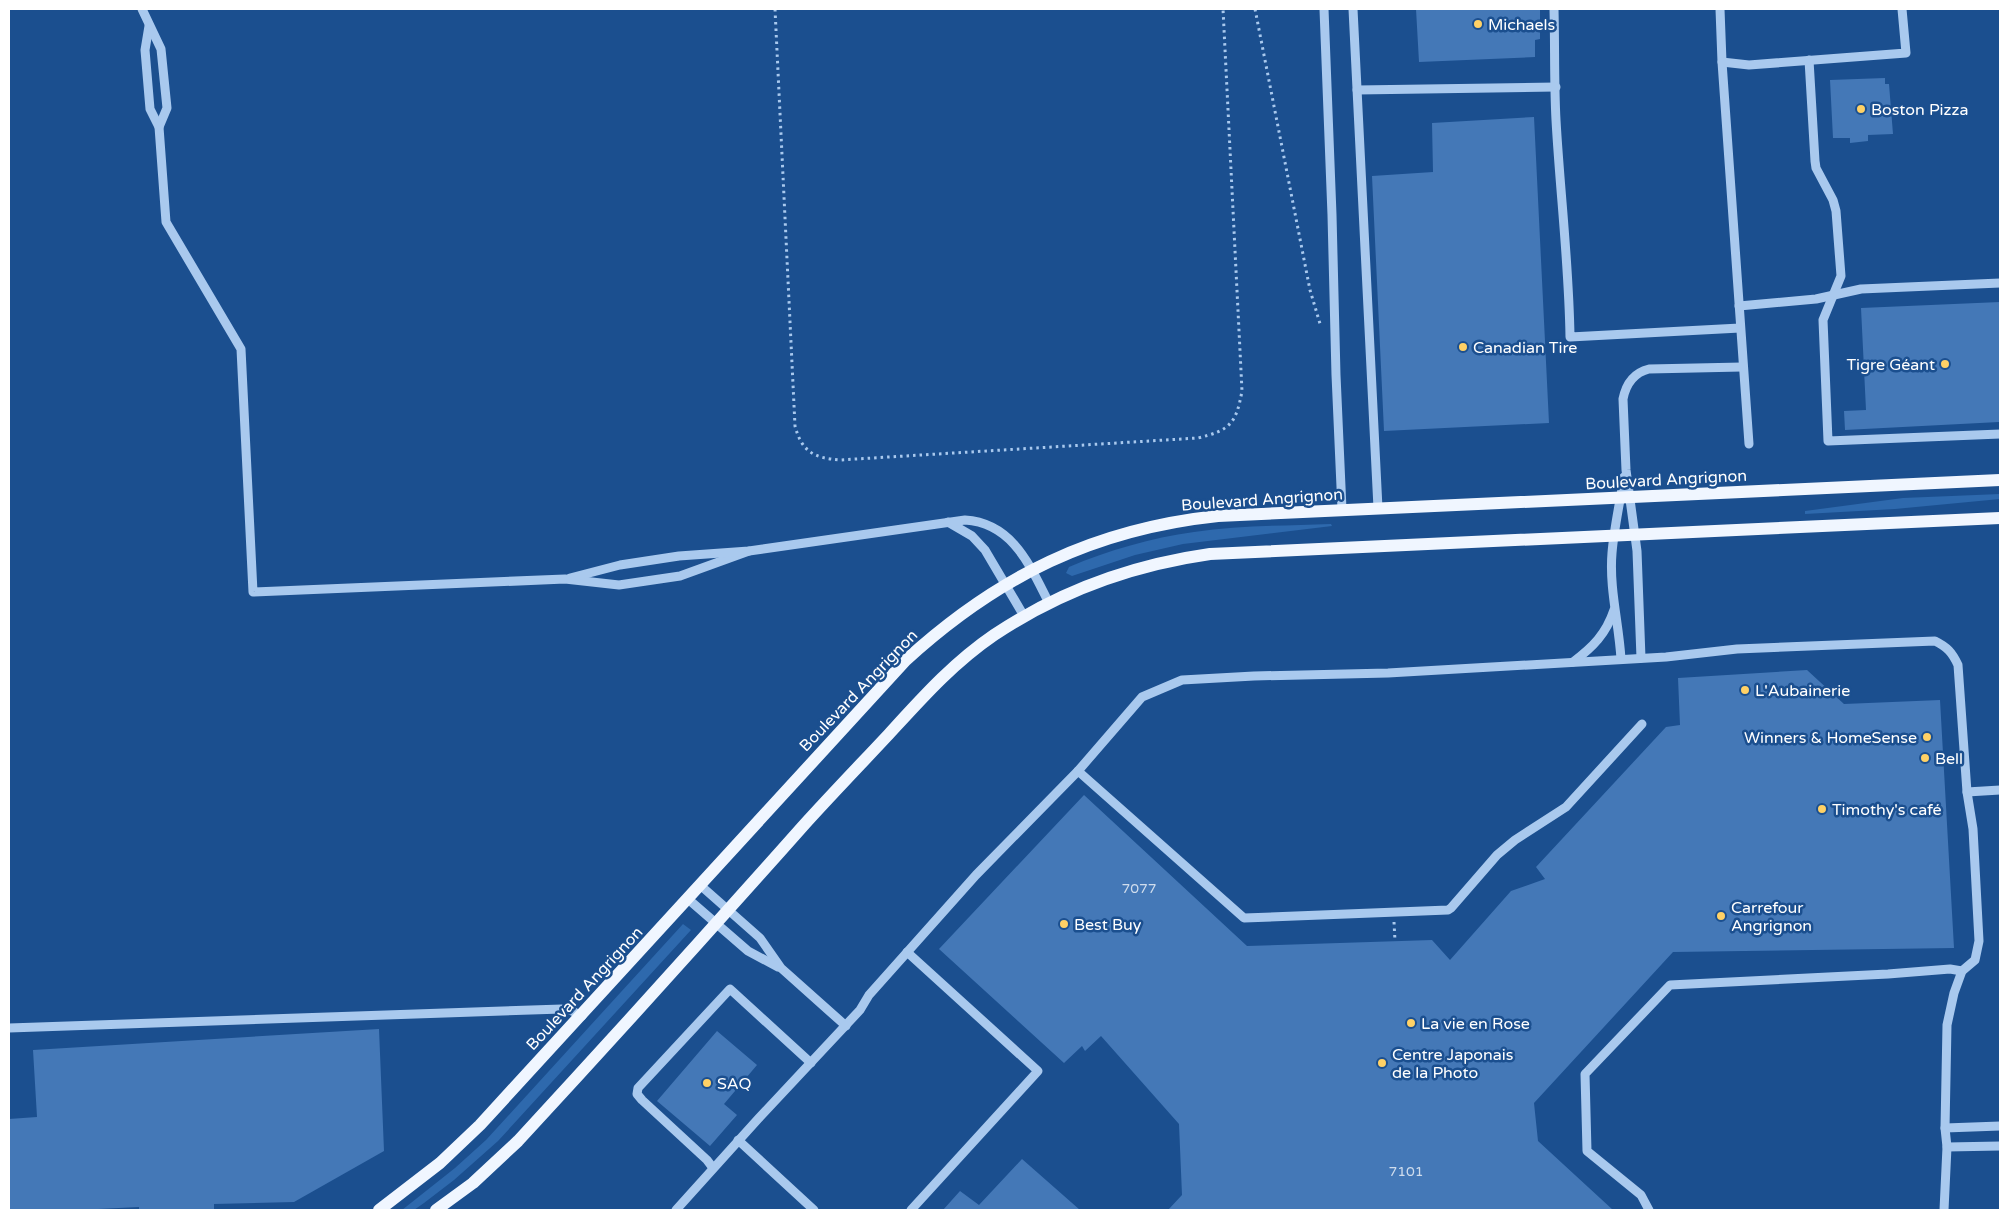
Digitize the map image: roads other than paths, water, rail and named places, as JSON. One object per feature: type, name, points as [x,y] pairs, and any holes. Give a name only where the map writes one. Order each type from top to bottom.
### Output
[{"type":"main road","name":"Boulevard Angrignon","points":[[379,1210],[440,1163],[480,1125],[582,1016],[906,660],[958,616],[1006,583],[1032,569],[1113,536],[1166,523],[1218,516],[2000,480]]},
{"type":"main road","points":[[436,1210],[473,1182],[518,1141],[715,923],[941,678],[976,648],[1024,616],[1049,603],[1112,576],[1159,563],[1210,554],[2000,518]]},
{"type":"main road","points":[[368,1210],[390,1202]]},
{"type":"lane","points":[[142,9],[161,49],[167,108],[159,127]]},
{"type":"lane","points":[[1324,9],[1342,509]]},
{"type":"lane","points":[[1353,9],[1378,508]]},
{"type":"lane","points":[[1554,9],[1556,118],[1569,292],[1570,337],[1740,328]]},
{"type":"lane","points":[[1720,9],[1742,367],[1749,444]]},
{"type":"lane","points":[[1722,62],[1749,65],[1906,53],[1902,9]]},
{"type":"lane","points":[[149,26],[145,50],[150,109],[159,127],[166,222],[241,349],[253,592],[565,579],[618,585],[680,576],[750,551]]},
{"type":"lane","points":[[1809,60],[1816,168],[1833,200],[1836,211],[1841,276],[1823,320],[1828,441],[2000,434]]},
{"type":"lane","points":[[1357,90],[1556,88]]},
{"type":"lane","points":[[1739,306],[1816,299],[1861,289],[2000,283]]},
{"type":"lane","points":[[1621,660],[1619,627],[1614,610],[1612,554],[1614,535],[1625,498],[1626,470],[1623,399],[1625,390],[1635,375],[1649,369],[1742,367]]},
{"type":"lane","points":[[1625,498],[1635,534],[1637,551],[1642,658]]},
{"type":"lane","points":[[565,579],[630,563],[679,556],[750,551],[948,522],[975,520],[985,524],[1014,543],[1032,569],[1049,603]]},
{"type":"lane","points":[[948,522],[978,541],[1006,583],[1024,616]]},
{"type":"lane","points":[[1573,662],[1599,639],[1610,623],[1614,610]]},
{"type":"lane","points":[[676,1210],[738,1140],[846,1026],[860,1010],[869,995],[976,875],[1078,771],[1142,698],[1182,680],[1254,676],[1388,673],[1621,660],[1737,649],[1935,641],[1946,646],[1958,665],[1967,792],[1973,829],[1980,941],[1975,960],[1962,971],[1954,993],[1947,1025],[1945,1128],[1947,1148],[1944,1210]]},
{"type":"lane","points":[[1078,771],[1244,918],[1448,910],[1497,855],[1515,840],[1566,807],[1642,724]]},
{"type":"lane","points":[[1967,792],[2000,790]]},
{"type":"lane","points":[[700,885],[760,938],[781,968],[846,1026]]},
{"type":"lane","points":[[688,899],[748,951],[781,968]]},
{"type":"lane","points":[[907,952],[1038,1071],[911,1210]]},
{"type":"lane","points":[[1649,1210],[1641,1196],[1587,1151],[1585,1074],[1670,985],[1950,969],[1962,971]]},
{"type":"lane","points":[[713,1168],[707,1160],[637,1094],[638,1088],[730,988],[811,1063]]},
{"type":"lane","points":[[9,1028],[562,1009],[570,1010],[582,1016]]},
{"type":"lane","points":[[1945,1128],[2000,1126]]},
{"type":"lane","points":[[738,1140],[814,1210]]},
{"type":"lane","points":[[1947,1148],[2000,1146]]},
{"type":"place","name":"Michaels","points":[[1478,24]]},
{"type":"place","name":"Boston Pizza","points":[[1861,109]]},
{"type":"place","name":"Canadian Tire","points":[[1463,347]]},
{"type":"place","name":"Tigre Géant","points":[[1945,364]]},
{"type":"place","name":"L'Aubainerie","points":[[1745,690]]},
{"type":"place","name":"Winners & HomeSense","points":[[1927,737]]},
{"type":"place","name":"Bell","points":[[1925,758]]},
{"type":"place","name":"Timothy's café","points":[[1822,809]]},
{"type":"place","name":"Carrefour Angrignon","points":[[1721,916]]},
{"type":"place","name":"Best Buy","points":[[1064,924]]},
{"type":"place","name":"La vie en Rose","points":[[1411,1023]]},
{"type":"place","name":"Centre Japonais de la Photo","points":[[1382,1063]]},
{"type":"place","name":"SAQ","points":[[707,1083]]}]
